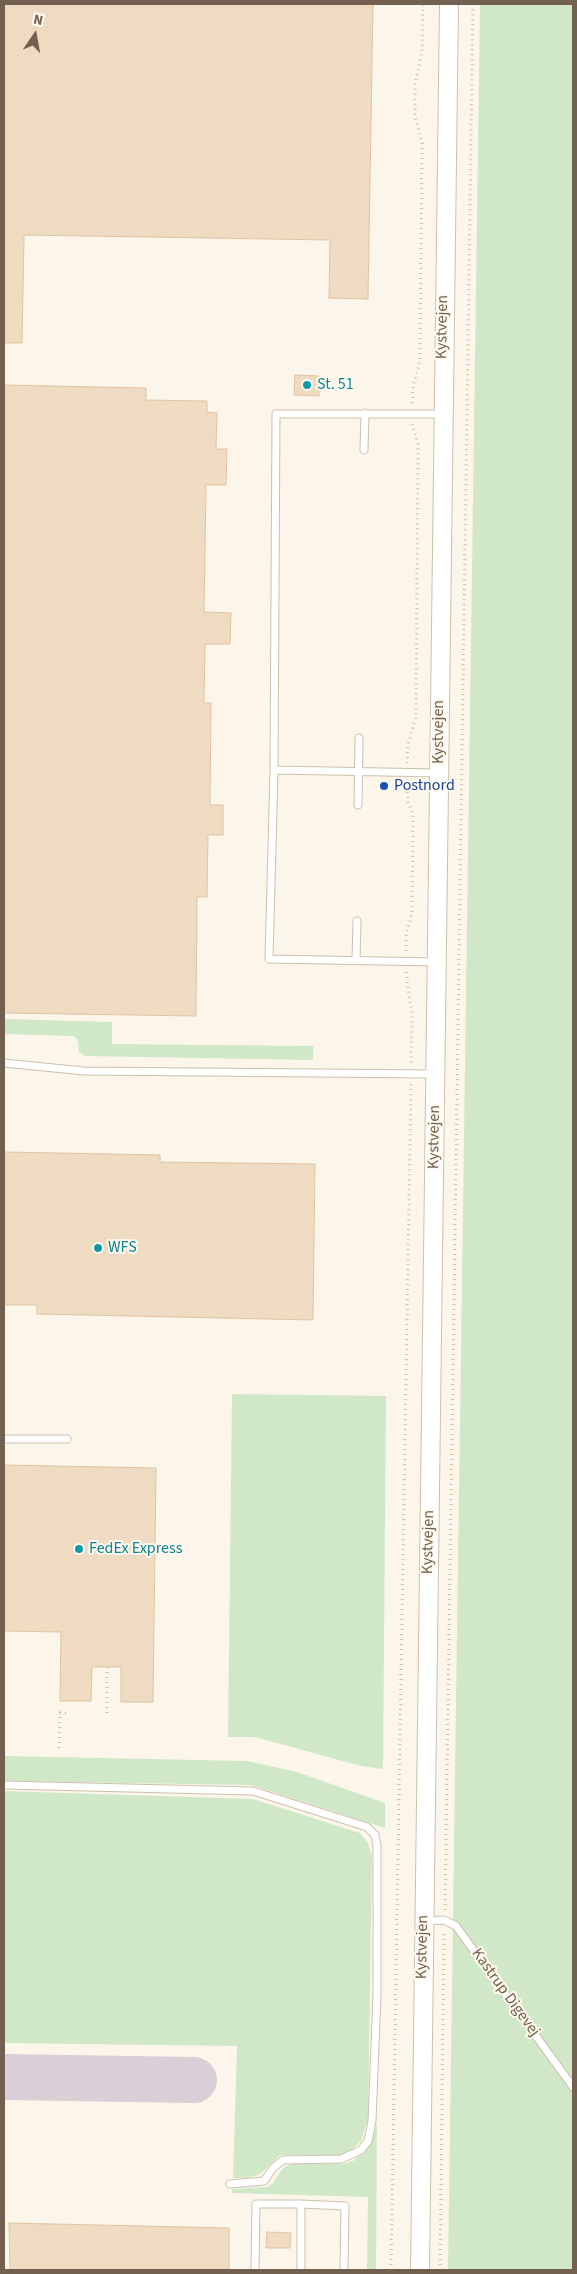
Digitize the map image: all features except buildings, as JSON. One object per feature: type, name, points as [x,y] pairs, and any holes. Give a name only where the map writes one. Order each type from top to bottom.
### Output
[{"type":"street","name":"Kystvejen","points":[[420,2270],[436,1074],[442,414],[449,4]]},
{"type":"lane","points":[[364,450],[365,413]]},
{"type":"lane","points":[[437,962],[269,959],[274,770],[276,414],[442,414]]},
{"type":"lane","points":[[358,805],[359,738]]},
{"type":"lane","points":[[274,770],[358,770],[439,773]]},
{"type":"lane","points":[[356,960],[357,921]]},
{"type":"lane","points":[[4,1064],[84,1071],[436,1074]]},
{"type":"lane","points":[[4,1439],[67,1439]]},
{"type":"lane","points":[[4,1785],[253,1791],[367,1826],[375,1835],[378,1846],[377,1994],[372,2121],[368,2141],[361,2150],[342,2159],[283,2160],[273,2168],[264,2181],[230,2184]]},
{"type":"lane","points":[[424,1921],[444,1920]]},
{"type":"lane","name":"Kastrup Digevej","points":[[444,1920],[456,1926],[573,2087]]},
{"type":"lane","points":[[255,2270],[256,2204],[345,2206],[344,2270]]},
{"type":"lane","points":[[301,2204],[301,2270]]},
{"type":"path","points":[[391,2270],[412,1016],[406,962],[406,934],[412,914],[413,814],[408,802],[407,771],[408,744],[416,716],[418,444],[412,430],[412,387],[420,360],[421,289],[422,143],[415,116],[415,84],[422,53],[423,4]]},
{"type":"path","points":[[440,2270],[473,4]]},
{"type":"path","points":[[106,1667],[107,1714]]},
{"type":"path","points":[[59,1748],[60,1713],[68,1713]]},
{"type":"green space","points":[[480,4],[573,4],[573,2270],[448,2270]]},
{"type":"green space","points":[[4,1019],[112,1022],[112,1044],[313,1046],[313,1060],[85,1056],[79,1052],[78,1041],[74,1036],[4,1034]]},
{"type":"green space","points":[[232,1394],[386,1396],[383,1769],[361,1766],[255,1737],[228,1737]]},
{"type":"green space","points":[[4,1756],[247,1761],[297,1772],[385,1803],[385,1828],[251,1785],[4,1781]]},
{"type":"green space","points":[[4,1791],[253,1799],[360,1833],[368,1843],[372,1856],[368,2118],[361,2141],[353,2149],[342,2155],[280,2155],[260,2174],[248,2178],[233,2178],[237,2046],[4,2043]]},
{"type":"green space","points":[[377,2123],[376,2270],[367,2270],[368,2197],[232,2193],[232,2189],[267,2187],[273,2183],[283,2168],[295,2162],[343,2164],[353,2161],[370,2145]]},
{"type":"taxiway","points":[[4,2077],[194,2080]]},
{"type":"place","name":"St. 51","points":[[307,385]]},
{"type":"place","name":"Postnord","points":[[384,786]]},
{"type":"place","name":"WFS","points":[[98,1248]]},
{"type":"place","name":"FedEx Express","points":[[79,1549]]}]
